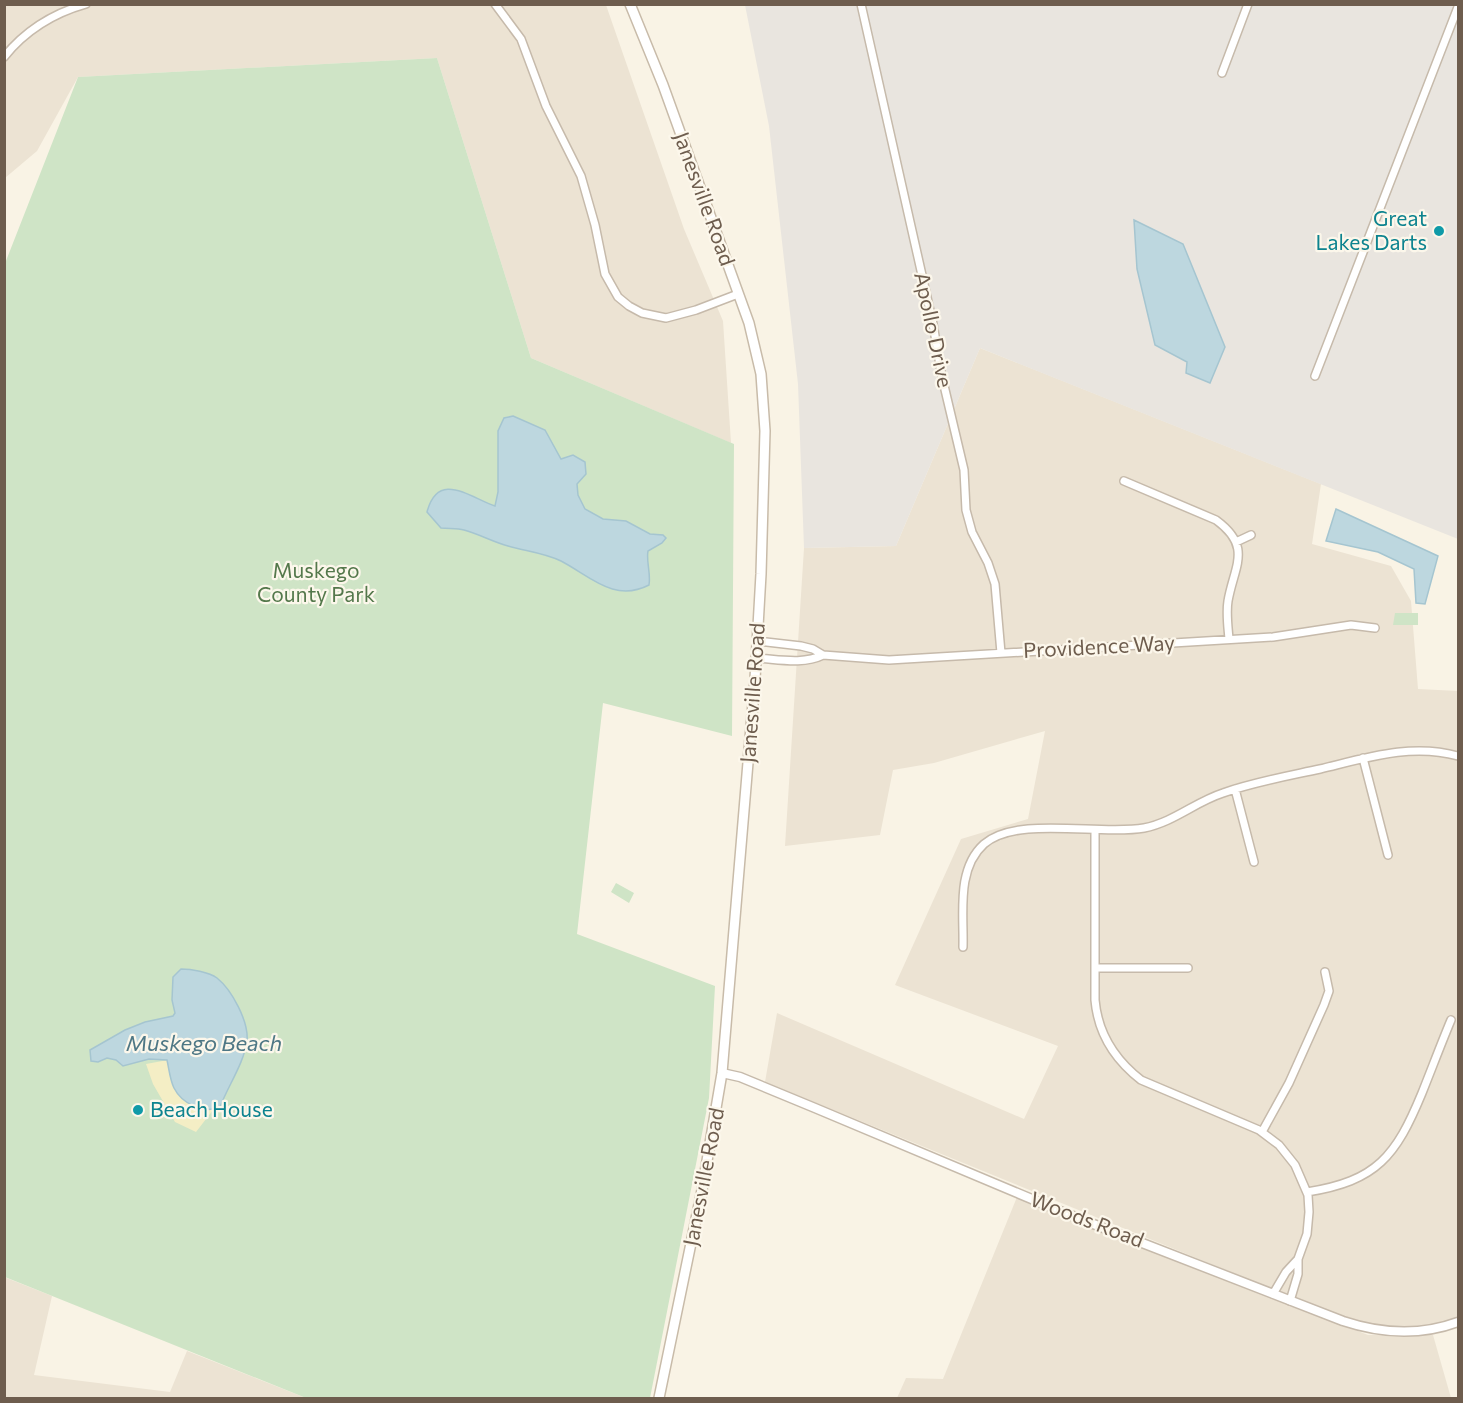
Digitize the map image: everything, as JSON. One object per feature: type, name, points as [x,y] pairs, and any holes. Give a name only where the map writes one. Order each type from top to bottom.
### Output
[{"type":"main road","name":"Janesville Road","points":[[630,4],[663,85],[738,294],[761,374],[764,411],[765,464],[756,658],[722,1073],[702,1190],[659,1398]]},
{"type":"street","points":[[4,57],[34,28],[60,13],[86,4]]},
{"type":"street","points":[[495,4],[521,39],[546,106],[581,176],[595,225],[605,274],[618,297],[642,313],[666,318],[681,315],[738,294]]},
{"type":"street","name":"Apollo Drive","points":[[861,4],[964,470],[966,510],[972,532],[988,563],[995,584],[1001,653]]},
{"type":"street","points":[[1222,73],[1248,4]]},
{"type":"street","points":[[1315,376],[1458,7]]},
{"type":"street","points":[[1124,481],[1216,520],[1225,527],[1236,542],[1239,562],[1228,599],[1228,639]]},
{"type":"street","points":[[1236,542],[1251,535]]},
{"type":"street","name":"Providence Way","points":[[757,641],[801,646],[823,655],[889,660],[1291,635],[1351,625],[1375,628]]},
{"type":"street","name":"Providence Way","points":[[756,658],[804,660],[823,655]]},
{"type":"street","points":[[963,947],[964,881],[971,860],[985,843],[996,836],[1011,831],[1129,829],[1157,825],[1235,789],[1363,759],[1411,750],[1429,750],[1458,756]]},
{"type":"street","points":[[1363,759],[1388,855]]},
{"type":"street","points":[[1235,789],[1254,862]]},
{"type":"street","points":[[1095,830],[1095,1000],[1099,1023],[1115,1056],[1128,1070],[1148,1084],[1262,1132],[1279,1144],[1295,1165],[1307,1192],[1308,1224],[1305,1242],[1298,1259],[1286,1272],[1274,1294]]},
{"type":"street","points":[[1095,968],[1188,968]]},
{"type":"street","points":[[1262,1132],[1289,1083],[1324,1005],[1329,991],[1326,972]]},
{"type":"street","points":[[1307,1192],[1351,1181],[1374,1168],[1395,1148],[1406,1130],[1451,1020]]},
{"type":"street","name":"Woods Road","points":[[722,1073],[740,1077],[1065,1213],[1343,1321],[1387,1332],[1418,1332],[1458,1322]]},
{"type":"street","points":[[1290,1301],[1298,1274],[1298,1259]]},
{"type":"shaded area","points":[[5,5],[606,5],[684,229],[723,321],[731,443],[531,358],[437,58],[78,77],[37,151],[5,178]]},
{"type":"shaded area","points":[[745,5],[1458,5],[1458,539],[980,348],[896,546],[804,548],[798,384],[769,126]]},
{"type":"shaded area","points":[[980,348],[1321,484],[1312,544],[1391,566],[1411,601],[1418,689],[1458,691],[1458,1317],[1446,1323],[1409,1327],[1379,1326],[1319,1308],[765,1082],[777,1013],[1024,1119],[1058,1046],[895,985],[961,839],[1028,819],[1045,731],[934,763],[893,770],[880,835],[785,846],[804,548],[896,546]]},
{"type":"shaded area","points":[[1017,1197],[1368,1335],[1433,1335],[1451,1398],[897,1398],[906,1378],[943,1379]]},
{"type":"shaded area","points":[[4,1277],[52,1296],[34,1375],[170,1392],[187,1351],[306,1398],[5,1398]]},
{"type":"green space","name":"Muskego County Park","points":[[437,58],[531,358],[734,444],[732,736],[603,703],[577,934],[715,986],[709,1098],[650,1398],[306,1398],[5,1277],[4,266],[78,77]]},
{"type":"green space","points":[[1395,613],[1418,613],[1418,625],[1393,625]]},
{"type":"green space","points":[[616,883],[634,893],[629,903],[611,892]]},
{"type":"sand","points":[[168,1060],[175,1088],[185,1101],[213,1110],[196,1132],[175,1122],[153,1084],[146,1064]]},
{"type":"water","points":[[1134,220],[1183,244],[1225,347],[1210,383],[1186,373],[1187,362],[1155,345],[1137,269]]},
{"type":"water","points":[[513,416],[545,430],[561,459],[573,455],[585,462],[586,474],[577,484],[578,495],[585,509],[603,519],[626,521],[650,534],[663,535],[666,538],[648,551],[649,585],[636,590],[613,589],[592,580],[555,558],[502,544],[464,530],[441,528],[427,512],[432,499],[446,489],[465,493],[495,506],[498,492],[498,431],[504,418]]},
{"type":"water","points":[[1336,509],[1438,556],[1425,604],[1416,603],[1414,569],[1378,552],[1326,541]]},
{"type":"water","name":"Muskego Beach","points":[[181,969],[209,974],[223,983],[234,998],[247,1033],[243,1058],[220,1107],[214,1109],[194,1106],[182,1099],[173,1085],[167,1060],[149,1059],[123,1066],[116,1060],[107,1058],[98,1062],[91,1061],[90,1050],[125,1030],[145,1022],[173,1016],[175,1013],[172,1000],[173,977]]},
{"type":"place","name":"Great Lakes Darts","points":[[1439,231]]},
{"type":"place","name":"Beach House","points":[[138,1110]]}]
